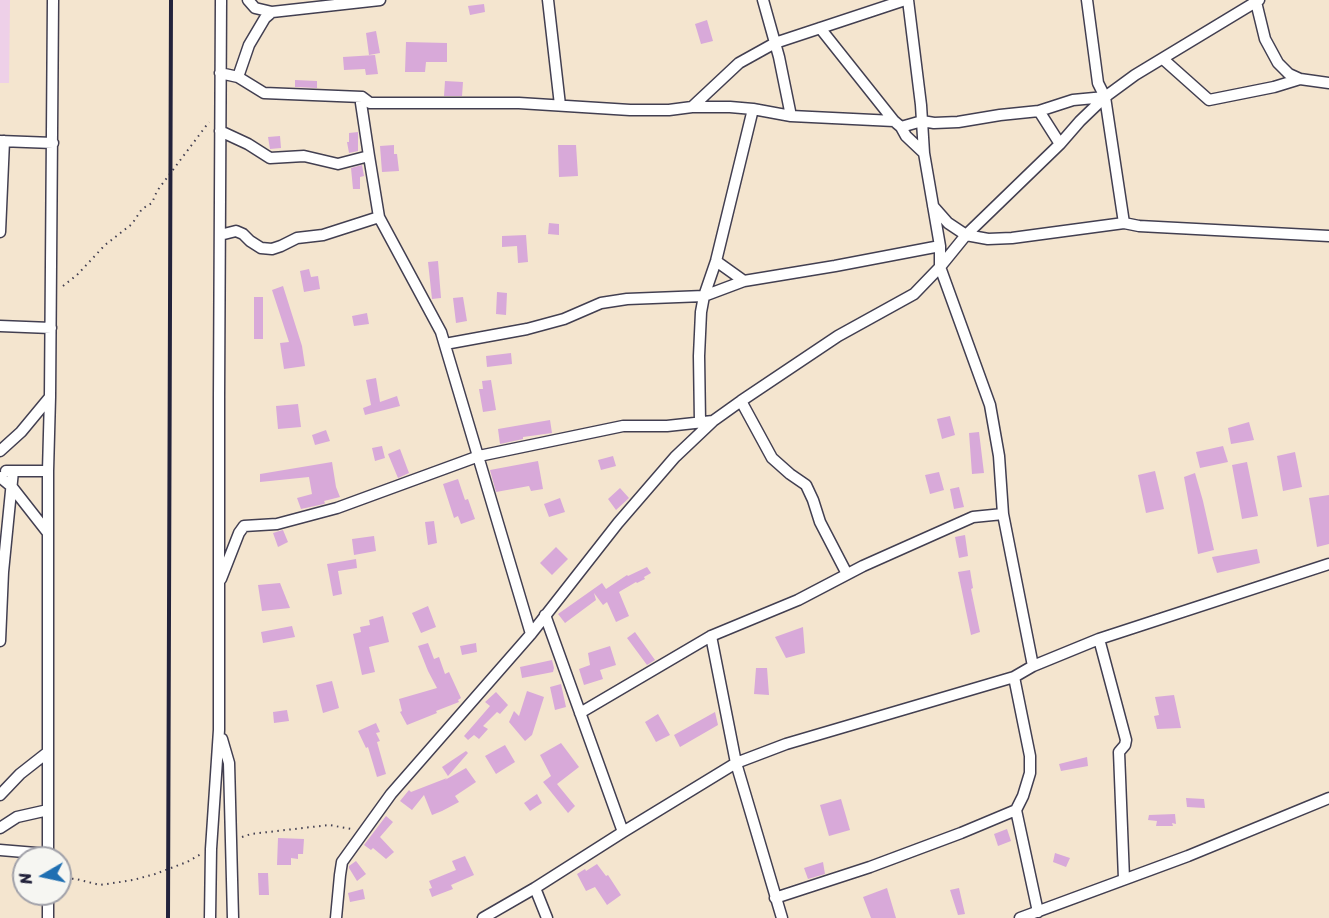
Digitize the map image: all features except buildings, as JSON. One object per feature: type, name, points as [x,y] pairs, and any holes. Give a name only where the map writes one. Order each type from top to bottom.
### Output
[{"type":"street","points":[[48,846],[48,471],[53,0]]},
{"type":"street","points":[[210,918],[211,849],[219,730],[221,0]]},
{"type":"street","points":[[249,0],[255,8],[272,12],[380,0]]},
{"type":"street","points":[[548,0],[560,105]]},
{"type":"street","points":[[763,0],[779,57],[791,116]]},
{"type":"street","points":[[692,107],[739,63],[775,43],[907,0],[921,105],[924,153],[939,246],[940,267],[990,405],[999,456],[1003,514],[1033,666]]},
{"type":"street","points":[[1087,0],[1098,83],[1105,97],[1124,223]]},
{"type":"street","points":[[336,918],[342,862],[391,794],[531,634],[618,523],[675,457],[713,420],[838,336],[914,294],[966,235],[1105,97],[1162,58],[1258,1],[1266,39],[1278,63],[1288,74],[1300,79],[1329,83]]},
{"type":"street","points":[[238,77],[249,45],[265,18],[272,12]]},
{"type":"street","points":[[820,28],[906,136],[924,153]]},
{"type":"street","points":[[1162,58],[1209,100],[1274,87],[1300,79]]},
{"type":"street","points":[[220,73],[238,77],[264,93],[362,97],[370,103],[519,103],[630,110],[730,107],[791,116],[898,124],[922,121],[958,122],[1039,111],[1073,100],[1105,97]]},
{"type":"street","points":[[362,97],[361,103],[379,217],[441,332],[531,634]]},
{"type":"street","points":[[700,422],[700,332],[704,296],[716,261],[753,109]]},
{"type":"street","points":[[1039,111],[1060,144]]},
{"type":"street","points":[[220,130],[270,158],[304,156],[338,164],[369,156]]},
{"type":"street","points":[[0,232],[2,141],[53,143]]},
{"type":"street","points":[[932,206],[948,223],[966,235],[988,239],[1012,238],[1124,223],[1138,226],[1329,236]]},
{"type":"street","points":[[220,235],[236,231],[261,248],[272,249],[297,238],[322,235],[379,217]]},
{"type":"street","points":[[445,344],[527,329],[564,319],[601,303],[627,299],[704,296],[744,281],[939,246]]},
{"type":"street","points":[[716,261],[744,281]]},
{"type":"street","points":[[0,327],[51,328]]},
{"type":"street","points":[[0,451],[21,432],[50,397]]},
{"type":"street","points":[[741,401],[772,458],[806,485],[811,493],[820,522],[847,574]]},
{"type":"street","points":[[219,584],[239,533],[244,526],[277,524],[337,508],[479,456],[623,426],[667,426],[713,420]]},
{"type":"street","points":[[0,471],[48,471]]},
{"type":"street","points":[[0,641],[3,572],[13,471]]},
{"type":"street","points":[[0,477],[12,487],[48,534]]},
{"type":"street","points":[[580,713],[711,636],[798,600],[847,574],[973,517],[1003,514]]},
{"type":"street","points":[[483,918],[736,763],[786,744],[1014,677],[1033,666],[1099,639],[1329,564]]},
{"type":"street","points":[[545,615],[622,832]]},
{"type":"street","points":[[711,636],[736,763],[782,918]]},
{"type":"street","points":[[1099,639],[1126,740],[1119,752],[1124,879]]},
{"type":"street","points":[[1014,677],[1029,756],[1030,773],[1016,810],[1038,912]]},
{"type":"street","points":[[219,730],[229,763],[233,918]]},
{"type":"street","points":[[0,795],[20,774],[48,752]]},
{"type":"street","points":[[1020,918],[1199,851],[1329,798]]},
{"type":"street","points":[[214,807],[230,820]]},
{"type":"street","points":[[0,828],[17,817],[48,810]]},
{"type":"street","points":[[775,898],[870,867],[1016,810]]},
{"type":"street","points":[[535,888],[547,918]]},
{"type":"path","points":[[51,296],[77,274],[105,245],[132,224],[142,210],[152,203],[157,191],[220,107]]},
{"type":"path","points":[[231,842],[251,834],[329,825],[365,831]]},
{"type":"path","points":[[72,879],[100,885],[133,880],[178,866],[211,849]]},
{"type":"shaded area","points":[[0,0],[10,0],[9,83],[0,83]]},
{"type":"railway","points":[[168,918],[171,0]]}]
